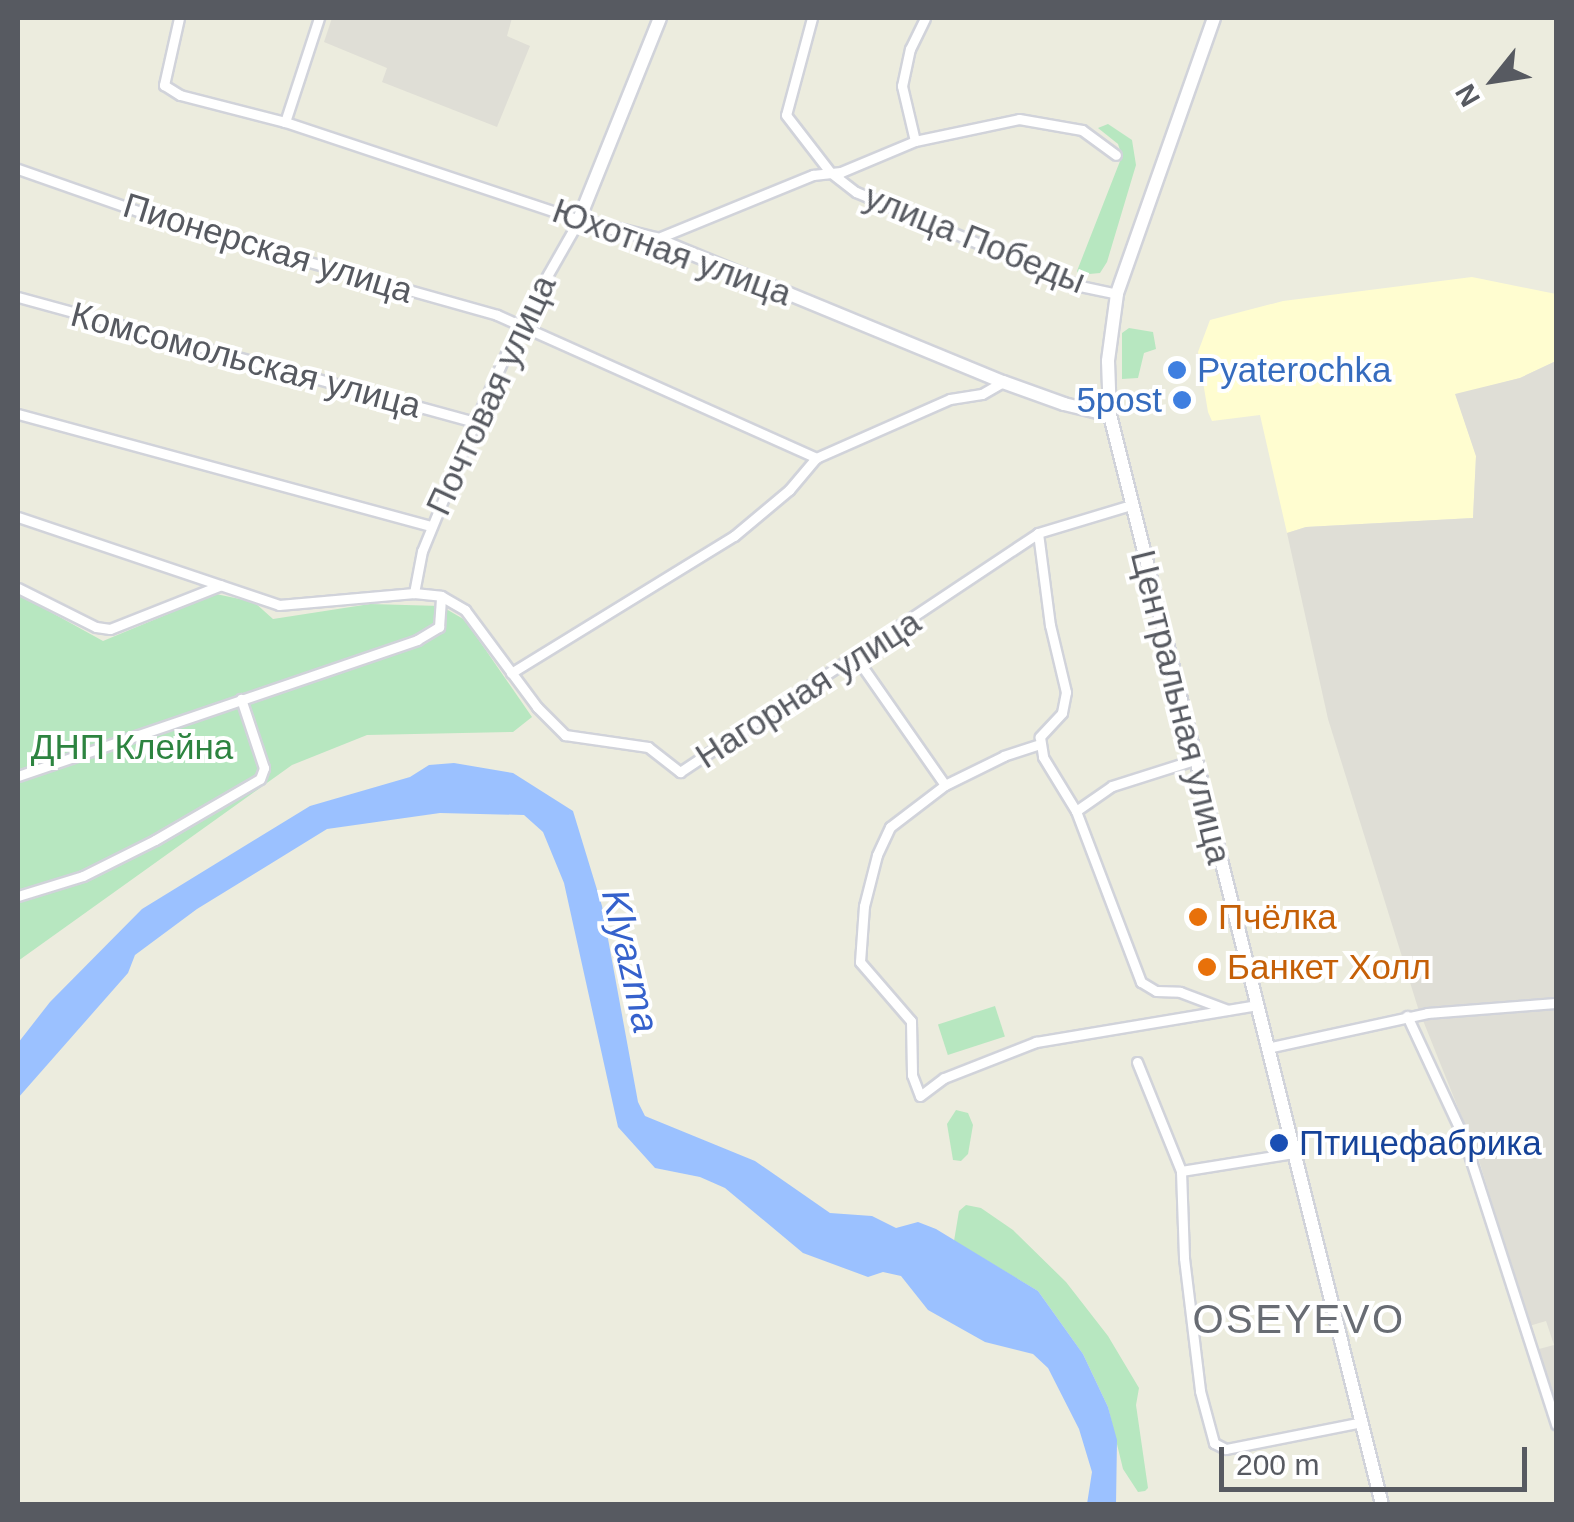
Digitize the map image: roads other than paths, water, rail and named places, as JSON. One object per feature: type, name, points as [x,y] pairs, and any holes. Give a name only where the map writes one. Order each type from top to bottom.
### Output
[{"type":"main road","name":"Почтовая улица","points":[[579,220],[660,18]]},
{"type":"main road","name":"Центральная улица","points":[[1214,18],[1118,294],[1108,360],[1110,414],[1382,1504]]},
{"type":"main road","name":"Юхотная улица","points":[[579,220],[656,239],[1002,382],[1064,404],[1110,414]]},
{"type":"street","name":"Юхотная улица","points":[[180,18],[164,85],[196,100],[285,122],[579,220]]},
{"type":"street","points":[[285,122],[318,18]]},
{"type":"street","name":"улица Победы","points":[[812,18],[786,115],[830,172],[856,192],[1080,286],[1118,294]]},
{"type":"street","points":[[915,141],[902,86],[910,48],[925,18]]},
{"type":"street","points":[[656,239],[915,141],[1036,120],[1082,130],[1116,155]]},
{"type":"street","name":"Пионерская улица","points":[[18,170],[181,226],[496,315],[816,458]]},
{"type":"street","name":"Почтовая улица","points":[[414,593],[432,526],[475,422],[519,326],[579,220]]},
{"type":"street","name":"Комсомольская улица","points":[[18,296],[475,422]]},
{"type":"street","points":[[18,517],[291,606],[414,593],[440,596],[465,610],[513,677],[734,536],[789,490],[816,458],[950,399],[982,394],[1002,382]]},
{"type":"street","points":[[18,414],[432,526]]},
{"type":"street","name":"Нагорная улица","points":[[513,677],[566,735],[648,747],[680,772],[1038,533],[1131,505]]},
{"type":"street","points":[[1038,533],[1045,595],[1066,692],[1062,712],[1044,729],[1040,744],[1053,778],[1076,811],[1141,982],[1232,1010]]},
{"type":"street","points":[[18,588],[96,626],[110,628],[221,585]]},
{"type":"street","points":[[18,776],[433,634],[442,616],[440,596]]},
{"type":"street","points":[[855,656],[945,785]]},
{"type":"street","points":[[18,896],[83,876],[155,840],[260,779],[264,768],[241,699]]},
{"type":"street","points":[[1040,744],[945,785],[899,818],[885,835],[864,906],[860,951],[864,972],[891,994],[911,1021],[912,1075],[920,1096],[944,1078],[1036,1042],[1256,1004]]},
{"type":"street","points":[[1076,811],[1112,786],[1194,760]]},
{"type":"street","points":[[1267,1048],[1406,1016],[1556,1003]]},
{"type":"street","points":[[1406,1016],[1463,1136],[1556,1424]]},
{"type":"street","points":[[1137,1062],[1181,1171],[1184,1258],[1200,1391],[1214,1443],[1226,1449],[1362,1422]]},
{"type":"street","points":[[1181,1171],[1294,1153]]},
{"type":"water","points":[[454,763],[513,773],[573,811],[602,906],[638,1102],[645,1116],[755,1161],[830,1213],[872,1216],[896,1228],[918,1222],[936,1229],[1038,1291],[1083,1354],[1108,1407],[1117,1440],[1116,1504],[1087,1504],[1092,1472],[1079,1429],[1048,1368],[1033,1354],[985,1342],[928,1310],[901,1276],[883,1272],[868,1277],[803,1253],[725,1188],[700,1177],[655,1168],[618,1127],[564,883],[543,832],[524,815],[440,813],[327,829],[197,909],[135,955],[128,973],[18,1098],[18,1043],[50,1002],[142,909],[310,806],[410,777],[429,765]]},
{"type":"place","name":"Pyaterochka","points":[[1177,370]]},
{"type":"place","name":"5post","points":[[1182,400]]},
{"type":"place","name":"Пчёлка","points":[[1198,917]]},
{"type":"place","name":"Банкет Холл","points":[[1207,967]]},
{"type":"place","name":"Птицефабрика","points":[[1279,1143]]},
{"type":"district","name":"OSEYEVO","points":[[1299,1319]]},
{"type":"park label","name":"ДНП Клейна","points":[[132,747]]},
{"type":"water label","name":"Klyazma","points":[[630,961]]}]
